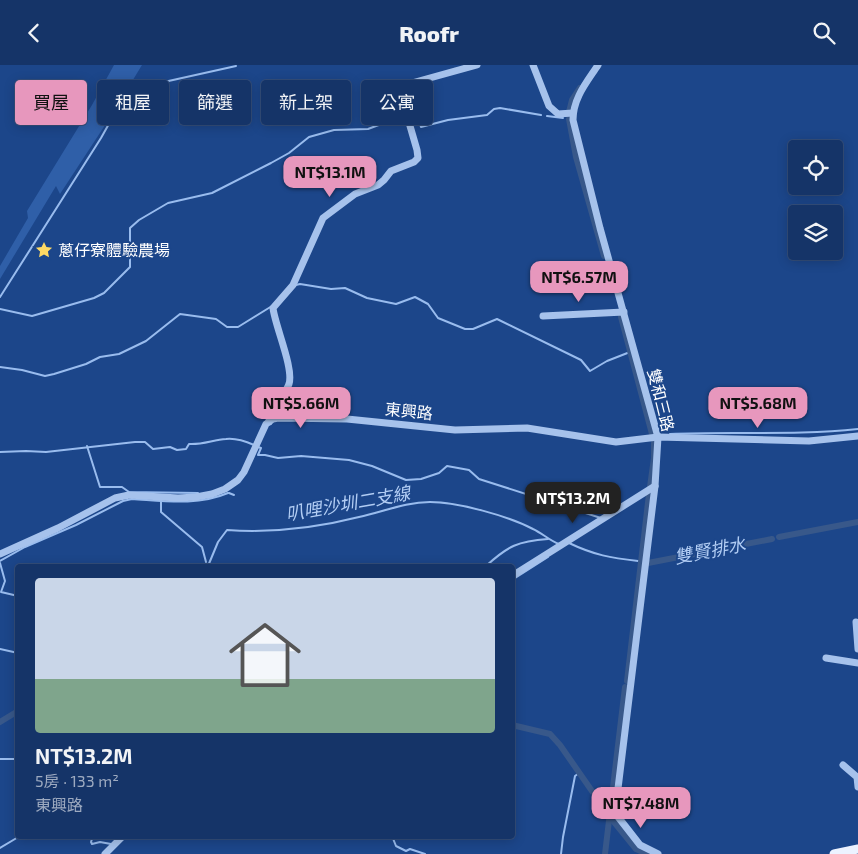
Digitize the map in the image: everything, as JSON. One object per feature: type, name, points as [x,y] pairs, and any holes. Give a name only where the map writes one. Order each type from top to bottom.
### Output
[{"type":"main road","points":[[834,854],[858,849]]},
{"type":"street","points":[[0,554],[122,497],[129,495],[178,498],[196,497],[212,494],[238,481],[264,428],[269,422],[272,407],[289,381],[287,362],[273,307],[293,285],[323,218],[355,193],[378,185],[384,181],[391,171],[414,162],[418,158],[399,88],[401,86],[477,65]]},
{"type":"street","points":[[533,65],[549,106],[558,114],[570,114]]},
{"type":"street","name":"雙和三路","points":[[598,65],[577,96],[570,114],[654,438],[615,813],[640,845],[658,854]]},
{"type":"street","points":[[543,316],[620,312]]},
{"type":"street","name":"東興路","points":[[269,422],[286,417],[347,419],[455,430],[527,428],[616,441],[654,438],[809,441],[858,436]]},
{"type":"street","points":[[515,574],[650,489]]},
{"type":"street","points":[[856,622],[858,649]]},
{"type":"street","points":[[826,658],[858,663]]},
{"type":"street","points":[[843,765],[857,777],[858,787]]},
{"type":"street","points":[[105,854],[119,839]]},
{"type":"shaded area","points":[[114,65],[142,65],[133,80],[106,80]]},
{"type":"shaded area","points":[[97,96],[97,125],[105,125],[60,194],[56,186],[0,279],[0,266],[28,218],[27,211],[80,125],[87,125],[87,113]]},
{"type":"waterway","points":[[0,297],[101,138],[128,90],[236,66]]},
{"type":"waterway","points":[[569,112],[572,100],[580,88]]},
{"type":"waterway","points":[[0,309],[32,316],[94,298],[104,293],[130,267],[130,228],[139,220],[168,203],[212,193],[289,153],[309,137],[334,130],[368,129],[416,111],[421,127],[448,120],[487,115],[494,109],[500,108],[541,115]]},
{"type":"waterway","points":[[547,116],[563,118]]},
{"type":"waterway","points":[[569,119],[576,157],[604,256]]},
{"type":"waterway","points":[[296,285],[331,289],[345,288],[367,298],[396,304],[415,297],[428,304],[438,318],[465,329],[473,329],[497,319],[581,360],[590,371],[607,361],[630,352]]},
{"type":"waterway","points":[[0,367],[45,376],[54,374],[86,364],[100,357],[119,354],[146,341],[180,314],[216,319],[227,327],[238,327],[272,306]]},
{"type":"waterway","points":[[621,317],[652,434]]},
{"type":"waterway","points":[[670,434],[788,433],[858,429]]},
{"type":"waterway","points":[[0,452],[46,452],[135,442],[145,442],[153,449],[170,447],[177,450],[186,449],[189,444],[229,439],[240,440],[254,445]]},
{"type":"waterway","points":[[650,487],[654,443]]},
{"type":"waterway","points":[[87,446],[100,487],[122,487],[129,492],[198,493]]},
{"type":"waterway","points":[[258,447],[261,448],[258,455],[278,458],[301,456],[349,460],[372,466],[406,480],[421,479],[439,473],[447,466],[469,470],[479,479],[601,518]]},
{"type":"waterway","points":[[0,561],[25,547],[76,525],[123,501],[132,499],[193,501],[205,500],[228,493]]},
{"type":"waterway","points":[[229,493],[234,495]]},
{"type":"waterway","points":[[627,681],[649,494]]},
{"type":"waterway","points":[[161,501],[161,512],[202,547],[206,562]]},
{"type":"waterway","name":"叭哩沙圳二支線","points":[[209,564],[218,542],[227,530],[260,531],[310,527],[421,502],[454,504],[497,515],[523,524],[559,544]]},
{"type":"waterway","name":"雙賢排水","points":[[779,537],[858,522]]},
{"type":"waterway","points":[[488,564],[507,549],[521,543],[548,539]]},
{"type":"waterway","name":"雙賢排水","points":[[648,563],[772,539]]},
{"type":"waterway","name":"叭哩沙圳二支線","points":[[569,543],[603,555],[638,561]]},
{"type":"waterway","points":[[515,578],[548,557]]},
{"type":"waterway","name":"叭哩沙圳二支線","points":[[0,563],[5,581],[1,592],[15,595]]},
{"type":"waterway","points":[[0,649],[15,652]]},
{"type":"waterway","points":[[605,854],[625,687]]},
{"type":"waterway","points":[[0,722],[15,713]]},
{"type":"waterway","points":[[515,726],[550,734],[560,745],[610,817],[636,849],[647,854]]},
{"type":"waterway","points":[[0,759],[15,759]]},
{"type":"waterway","points":[[561,854],[575,776],[579,773]]},
{"type":"waterway","points":[[0,848],[15,839]]},
{"type":"waterway","points":[[92,839],[92,844],[100,842],[111,844]]},
{"type":"waterway","points":[[393,839],[396,846],[406,851],[410,849],[425,854]]},
{"type":"place","name":"蔥仔寮體驗農場","points":[[44,250]]}]
